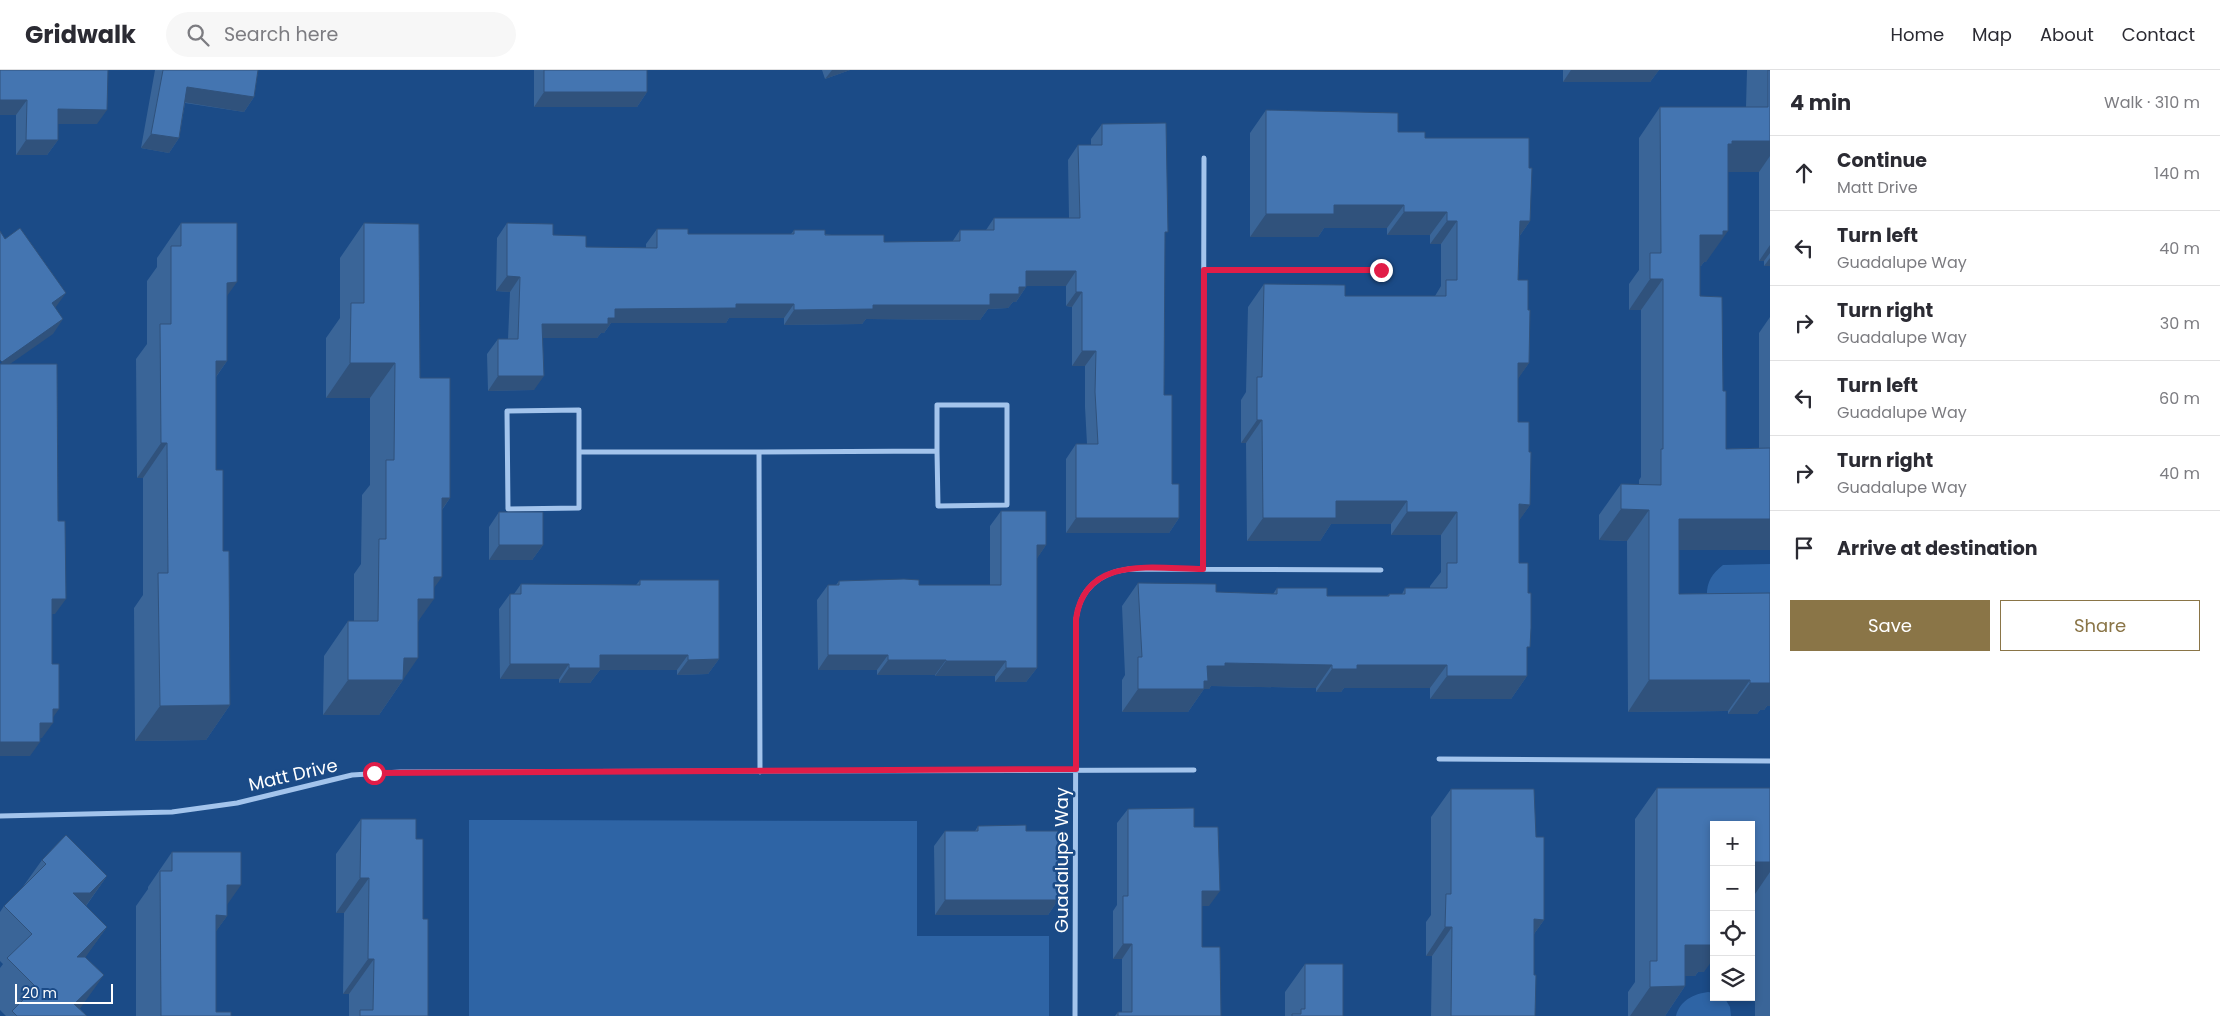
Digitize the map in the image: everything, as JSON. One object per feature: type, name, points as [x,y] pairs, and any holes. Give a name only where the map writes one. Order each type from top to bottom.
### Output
[{"type":"street","points":[[1203,569],[1204,158]]},
{"type":"street","points":[[1204,270],[1381,270]]},
{"type":"street","points":[[937,405],[1007,405],[1007,505],[938,506],[937,451],[937,405]]},
{"type":"street","points":[[579,410],[579,452],[579,508],[508,509],[507,411],[579,410]]},
{"type":"street","points":[[579,452],[937,451]]},
{"type":"street","points":[[759,452],[760,772]]},
{"type":"street","name":"Guadalupe Way","points":[[1075,1016],[1076,619],[1082,596],[1089,586],[1098,579],[1118,570],[1382,570]]},
{"type":"street","points":[[1439,759],[1770,761]]},
{"type":"street","name":"Matt Drive","points":[[0,816],[172,812],[237,803],[321,782],[374,773],[1194,770]]},
{"type":"shaded area","points":[[1770,564],[1770,607],[1707,598],[1707,588],[1710,580],[1723,565]]},
{"type":"shaded area","points":[[469,820],[917,821],[917,936],[1049,936],[1049,1016],[469,1016]]},
{"type":"shaded area","points":[[1710,992],[1710,1001],[1726,1001],[1730,1007],[1731,1016],[1676,1016],[1684,1002],[1698,994]]},
{"type":"building","points":[[0,70],[108,70],[107,110],[58,109],[58,140],[26,140],[27,100],[0,100]]},
{"type":"building","points":[[163,70],[258,70],[254,97],[187,87],[179,138],[151,134]]},
{"type":"building","points":[[544,70],[647,70],[647,92],[544,92]]},
{"type":"building","points":[[1768,70],[1770,70],[1770,141],[1732,141],[1732,144],[1728,144],[1728,231],[1723,231],[1723,235],[1700,235],[1700,296],[1722,297],[1723,391],[1726,391],[1726,449],[1770,448],[1770,519],[1679,519],[1679,594],[1770,593],[1770,683],[1750,683],[1750,680],[1649,680],[1649,510],[1621,509],[1621,484],[1661,485],[1661,449],[1663,449],[1663,279],[1650,279],[1650,253],[1661,253],[1660,107],[1768,107]]},
{"type":"building","points":[[1266,110],[1398,113],[1398,132],[1425,132],[1425,138],[1529,138],[1529,168],[1532,168],[1530,221],[1520,221],[1518,280],[1528,280],[1528,310],[1530,310],[1529,363],[1518,363],[1518,422],[1529,422],[1529,452],[1531,452],[1530,505],[1519,504],[1519,563],[1528,563],[1528,593],[1531,593],[1531,628],[1530,647],[1527,647],[1527,676],[1447,676],[1447,665],[1357,665],[1357,669],[1332,669],[1332,665],[1225,663],[1225,666],[1207,666],[1208,681],[1204,681],[1204,689],[1138,689],[1138,657],[1142,657],[1138,583],[1216,584],[1216,592],[1277,594],[1277,588],[1327,588],[1327,596],[1389,596],[1389,594],[1405,594],[1405,588],[1447,588],[1447,563],[1457,563],[1457,512],[1407,512],[1407,501],[1336,501],[1336,518],[1263,518],[1262,420],[1257,420],[1257,377],[1262,377],[1264,284],[1345,285],[1345,296],[1446,296],[1446,280],[1457,280],[1457,221],[1447,221],[1447,212],[1404,212],[1404,205],[1334,205],[1334,214],[1266,214]]},
{"type":"building","points":[[1166,123],[1168,232],[1165,232],[1164,395],[1172,395],[1172,484],[1179,484],[1179,518],[1076,518],[1076,444],[1098,444],[1095,392],[1096,351],[1082,351],[1082,292],[1076,292],[1076,271],[1026,271],[1026,287],[1019,287],[1019,294],[990,294],[990,305],[873,305],[873,309],[794,310],[794,304],[736,304],[736,308],[615,309],[615,318],[608,318],[608,324],[542,324],[544,376],[498,376],[498,339],[518,339],[520,277],[507,276],[507,223],[553,224],[553,235],[586,236],[586,247],[657,248],[657,229],[688,229],[688,234],[794,234],[794,230],[825,230],[825,235],[884,235],[884,242],[960,241],[960,230],[994,230],[994,218],[1080,218],[1078,145],[1102,145],[1102,124]]},
{"type":"building","points":[[181,223],[237,223],[237,282],[227,283],[227,361],[216,361],[216,470],[223,470],[223,551],[229,551],[230,705],[160,706],[158,573],[168,573],[167,443],[161,443],[160,324],[171,324],[171,246],[181,246]]},
{"type":"building","points":[[364,223],[419,224],[420,378],[450,378],[450,498],[442,498],[442,577],[434,577],[434,599],[418,599],[418,658],[404,658],[403,680],[348,680],[348,621],[378,621],[379,539],[386,539],[386,460],[394,460],[395,363],[350,363],[351,303],[364,303]]},
{"type":"building","points":[[20,228],[66,293],[52,303],[63,319],[2,362],[0,360],[0,231],[5,239]]},
{"type":"building","points":[[0,364],[57,364],[58,521],[65,521],[66,599],[52,599],[52,664],[59,664],[59,709],[53,709],[53,723],[40,723],[40,742],[0,742]]},
{"type":"building","points":[[1001,511],[1046,511],[1046,545],[1037,545],[1037,668],[1006,668],[1006,661],[888,660],[888,655],[828,655],[828,585],[839,585],[839,581],[904,579],[919,580],[919,585],[1001,585]]},
{"type":"building","points":[[499,512],[543,512],[543,545],[499,545]]},
{"type":"building","points":[[640,580],[719,580],[719,659],[688,660],[688,655],[600,655],[600,668],[569,668],[569,664],[510,664],[510,594],[521,594],[521,584],[640,585]]},
{"type":"building","points":[[1657,788],[1770,788],[1770,862],[1755,862],[1755,821],[1710,821],[1710,945],[1685,945],[1685,986],[1650,987],[1650,961],[1657,961]]},
{"type":"building","points":[[1451,789],[1534,789],[1536,837],[1544,837],[1544,920],[1534,919],[1535,1016],[1451,1016],[1452,927],[1445,927],[1446,894],[1451,894]]},
{"type":"building","points":[[1194,808],[1194,827],[1218,827],[1220,891],[1202,891],[1202,947],[1220,947],[1221,1016],[1118,1016],[1118,1012],[1132,1012],[1132,944],[1123,944],[1123,896],[1128,896],[1128,809]]},
{"type":"building","points":[[361,819],[416,819],[416,839],[423,839],[423,919],[428,919],[428,1016],[360,1016],[360,1010],[373,1010],[374,959],[368,959],[369,878],[360,878]]},
{"type":"building","points":[[1026,825],[1026,831],[1058,831],[1058,900],[945,900],[945,831],[978,831],[978,826]]},
{"type":"building","points":[[66,835],[107,876],[90,893],[73,893],[107,927],[77,957],[85,957],[104,975],[74,1004],[87,1016],[17,1016],[12,1011],[36,987],[7,958],[32,934],[4,906],[46,864],[42,860]]},
{"type":"building","points":[[172,852],[241,852],[241,885],[227,885],[227,916],[216,915],[216,1012],[231,1012],[231,1016],[161,1016],[160,871],[172,871]]},
{"type":"building","points":[[1305,964],[1343,964],[1343,1016],[1292,1016],[1292,1014],[1301,1014],[1301,1009],[1305,1009]]},
{"type":"route","points":[[374,773],[1076,769],[1076,619],[1082,596],[1089,586],[1098,579],[1118,570],[1203,569],[1204,270],[1381,270]]}]
